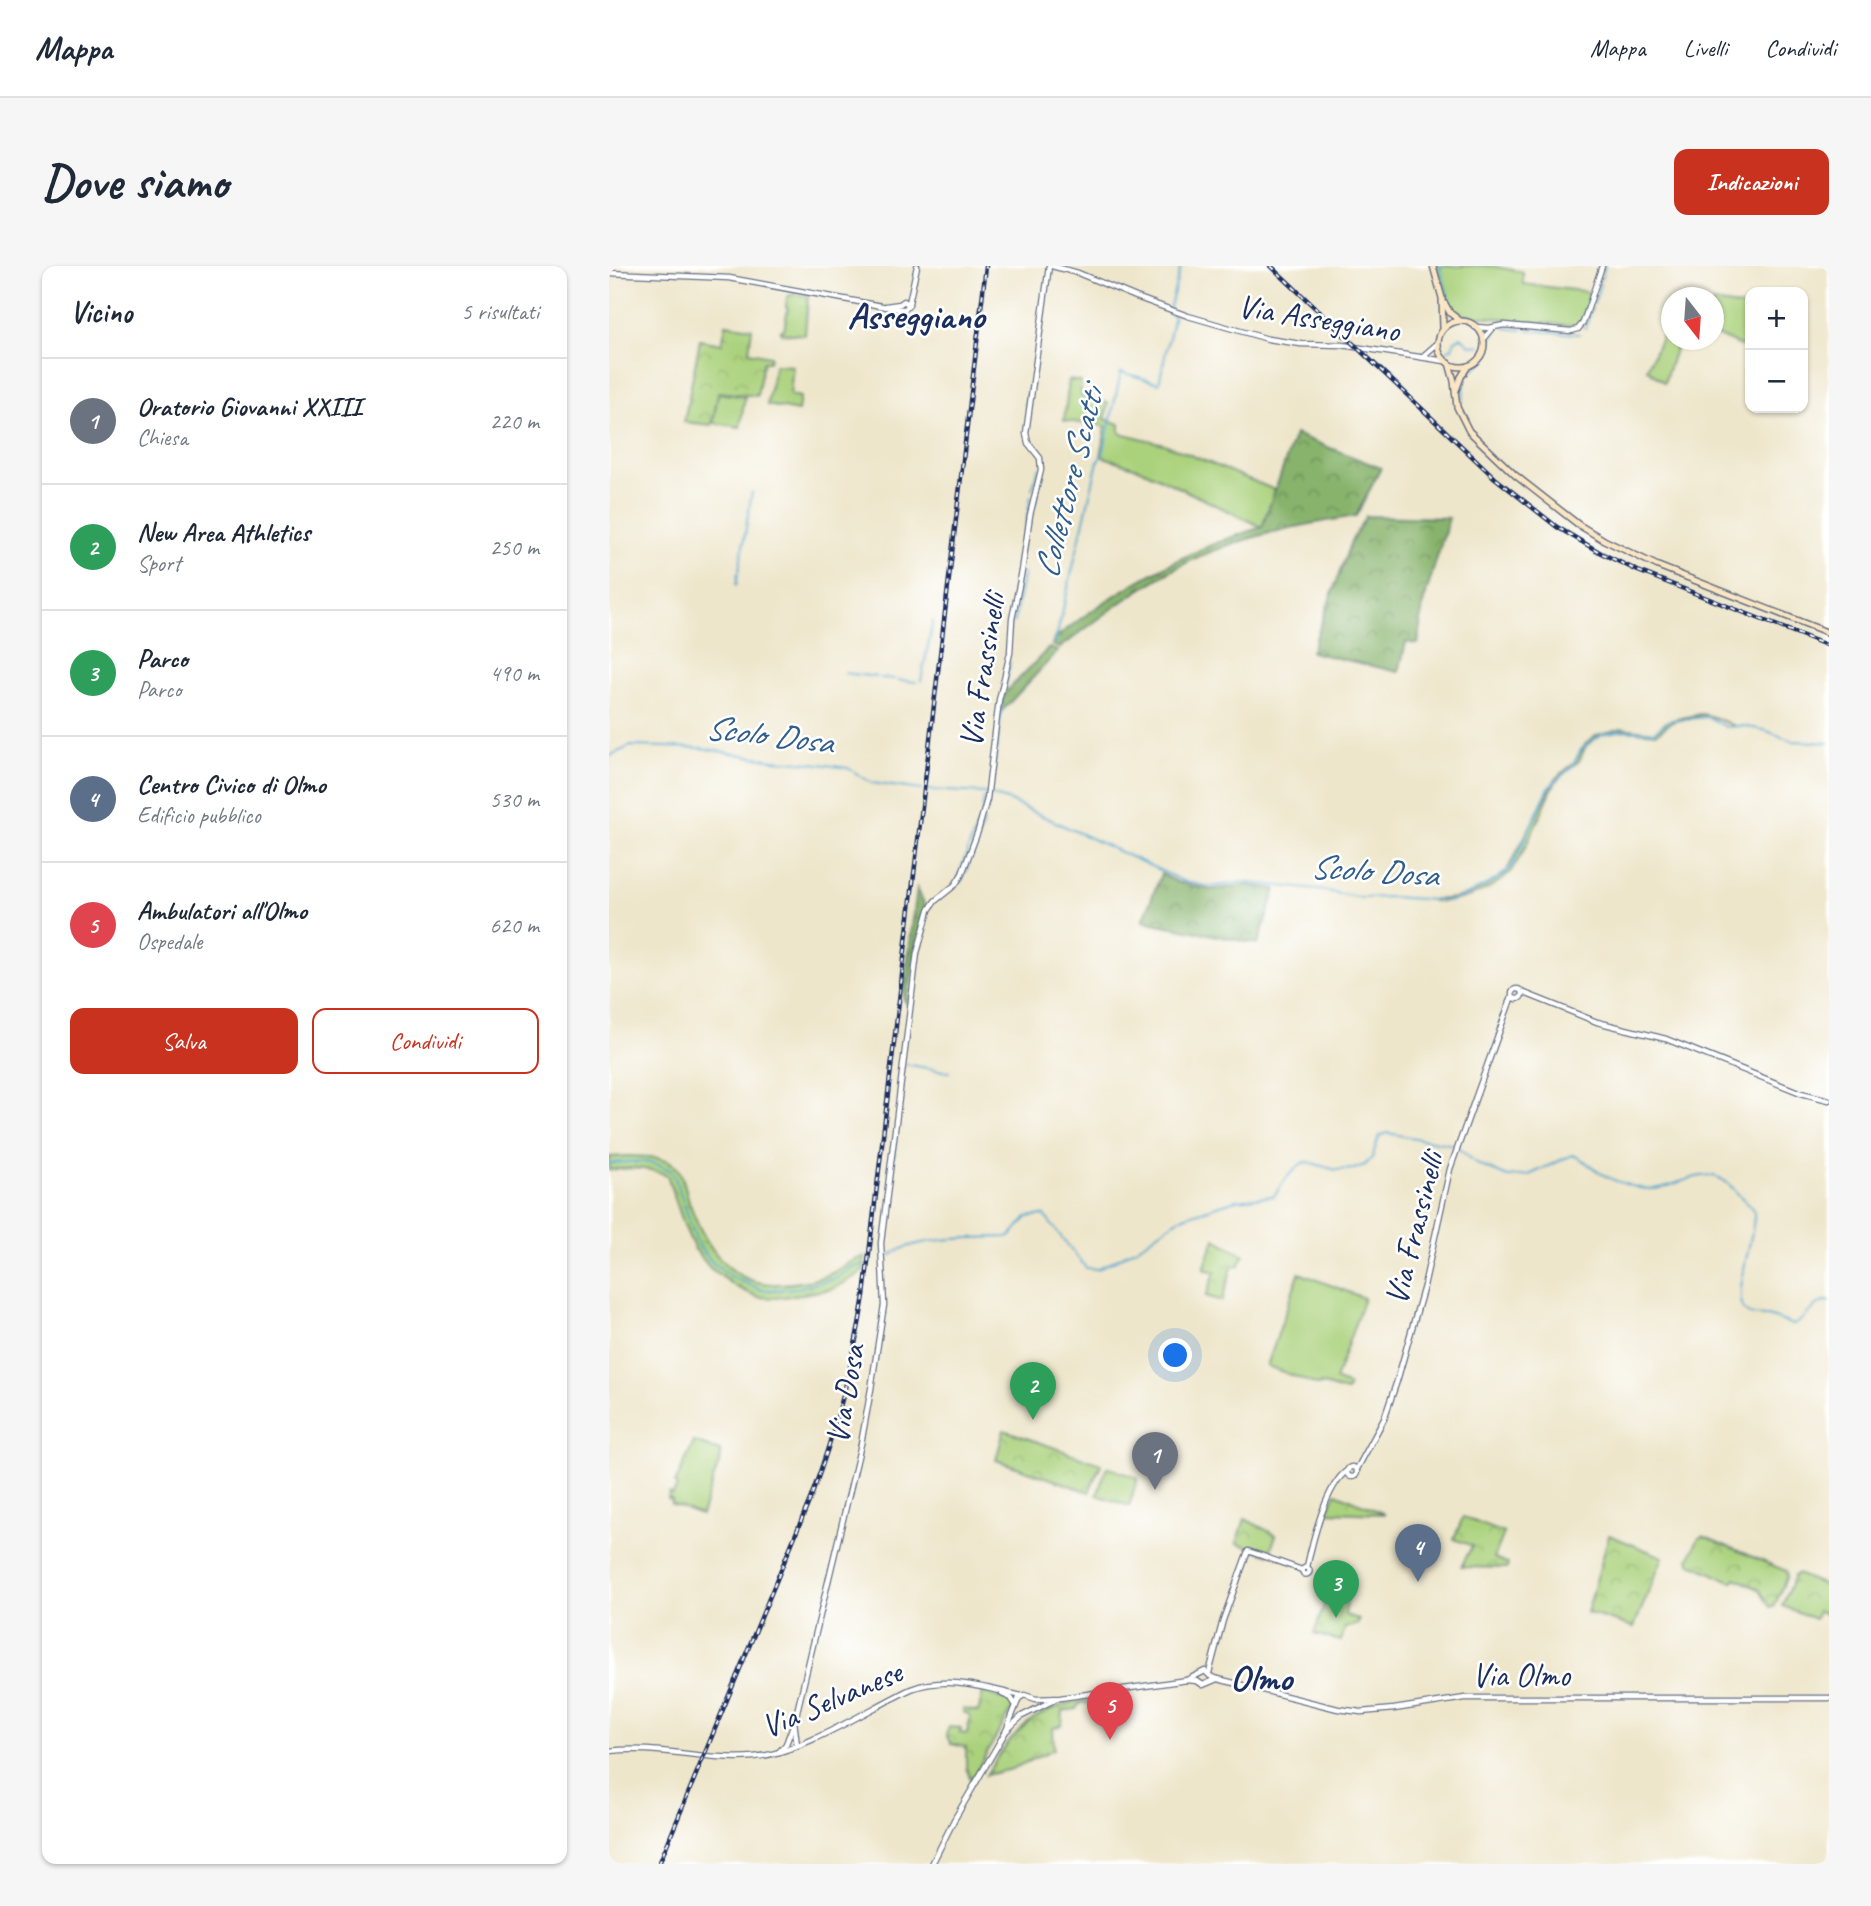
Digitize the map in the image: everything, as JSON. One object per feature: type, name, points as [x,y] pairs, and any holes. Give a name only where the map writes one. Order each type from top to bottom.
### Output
[{"type":"main road","points":[[1433,266],[1442,298],[1450,313],[1475,327],[1483,341],[1479,358],[1468,366],[1455,393]]},
{"type":"main road","points":[[1442,298],[1443,330]]},
{"type":"main road","name":"Via Asseggiano","points":[[1462,321],[1450,324],[1443,330],[1438,343],[1440,355],[1447,362],[1458,367],[1468,366]]},
{"type":"main road","points":[[1447,362],[1451,367],[1458,413],[1469,431],[1515,475],[1579,525],[1658,566],[1829,633]]},
{"type":"street","points":[[609,273],[729,278],[886,306],[903,304],[911,295],[917,266]]},
{"type":"street","name":"Via Asseggiano","points":[[1051,266],[1078,273],[1136,298],[1268,340],[1342,345],[1447,362]]},
{"type":"street","name":"Via Frassinelli","points":[[902,1070],[913,979],[924,922],[931,906],[960,879],[978,831],[987,796],[999,700],[1010,653],[1012,620],[1030,515],[1041,470],[1039,458],[1028,443],[1026,433],[1051,266]]},
{"type":"street","points":[[1475,327],[1571,331],[1579,329],[1602,266]]},
{"type":"street","points":[[1483,341],[1497,326]]},
{"type":"street","name":"Via Asseggiano","points":[[1421,357],[1433,350],[1438,343]]},
{"type":"street","name":"Via Frassinelli","points":[[1209,1666],[1248,1551],[1306,1567],[1317,1529],[1338,1480],[1351,1471],[1361,1459],[1384,1419],[1421,1299],[1456,1151],[1509,1007],[1518,996],[1546,1000],[1597,1022],[1665,1039],[1801,1093],[1829,1100]]},
{"type":"street","name":"Via Dosa","points":[[795,1721],[861,1444],[873,1377],[884,1305],[881,1243],[902,1070]]},
{"type":"street","points":[[932,1864],[948,1830],[1006,1731],[1022,1696],[1060,1698],[1187,1680],[1198,1676],[1209,1666]]},
{"type":"street","points":[[1198,1676],[1203,1685],[1209,1677],[1209,1666]]},
{"type":"street","points":[[1198,1676],[1209,1677]]},
{"type":"street","name":"Via Olmo","points":[[1209,1677],[1360,1712],[1481,1697],[1829,1698]]},
{"type":"street","name":"Via Selvanese","points":[[609,1751],[637,1750],[745,1757],[779,1752],[797,1745],[920,1686],[960,1683],[1022,1696]]},
{"type":"street","name":"Via Selvanese","points":[[988,1688],[1011,1698],[1016,1706]]},
{"type":"street","points":[[1032,1698],[1034,1709]]},
{"type":"street","points":[[1006,1731],[1024,1715],[1060,1698]]},
{"type":"street","points":[[1016,1706],[1024,1715]]},
{"type":"street","points":[[795,1721],[797,1745]]},
{"type":"street","points":[[779,1752],[785,1746],[795,1721]]},
{"type":"street","points":[[797,1731],[809,1739]]},
{"type":"street","points":[[790,1732],[797,1745]]},
{"type":"green space","points":[[1436,266],[1492,266],[1523,272],[1523,284],[1591,292],[1581,322],[1575,326],[1466,315],[1448,306]]},
{"type":"green space","points":[[793,294],[808,296],[805,335],[781,333],[788,308],[787,297]]},
{"type":"green space","points":[[1724,304],[1745,307],[1745,339],[1740,346],[1724,339]]},
{"type":"green space","points":[[726,324],[752,328],[749,352],[770,356],[769,362],[763,362],[757,396],[718,392],[712,425],[684,422],[700,340],[722,344]]},
{"type":"green space","points":[[1661,338],[1661,350],[1675,350],[1664,383],[1647,369]]},
{"type":"green space","points":[[775,365],[793,366],[790,395],[800,397],[798,411],[767,405]]},
{"type":"green space","points":[[1069,380],[1081,382],[1081,397],[1108,403],[1105,419],[1120,424],[1120,433],[1164,444],[1275,490],[1262,527],[1140,469],[1101,456],[1106,426],[1064,421]]},
{"type":"green space","points":[[718,393],[745,397],[740,427],[713,423]]},
{"type":"green space","points":[[1295,434],[1381,468],[1356,516],[1271,533],[1210,552],[1139,590],[1060,648],[1052,645],[1055,637],[1130,586],[1180,559],[1262,527]]},
{"type":"green space","points":[[1366,516],[1449,518],[1423,604],[1418,644],[1406,642],[1399,672],[1311,652],[1351,541]]},
{"type":"green space","points":[[1049,648],[1058,651],[1000,713],[1004,694]]},
{"type":"green space","points":[[1700,714],[1725,722],[1702,715],[1672,722],[1657,733],[1625,730],[1602,734],[1586,746],[1579,761],[1562,774],[1554,785],[1527,844],[1509,873],[1474,895],[1433,901],[1472,893],[1506,872],[1556,778],[1574,763],[1586,743],[1597,735],[1622,728],[1654,732],[1668,721]]},
{"type":"green space","points":[[1161,874],[1177,882],[1210,890],[1247,885],[1276,889],[1258,944],[1143,921]]},
{"type":"green space","points":[[917,888],[926,908],[907,1004],[903,998]]},
{"type":"green space","points":[[609,1157],[662,1159],[676,1166],[694,1216],[709,1244],[730,1268],[743,1277],[774,1284],[804,1281],[825,1276],[865,1257],[863,1272],[833,1289],[777,1298],[758,1297],[736,1287],[710,1268],[694,1248],[667,1175],[638,1168],[609,1170]]},
{"type":"green space","points":[[1215,1239],[1244,1255],[1239,1266],[1232,1267],[1222,1301],[1206,1296],[1215,1272],[1204,1269]]},
{"type":"green space","points":[[1299,1273],[1364,1298],[1335,1380],[1349,1386],[1346,1392],[1320,1384],[1319,1386],[1267,1366]]},
{"type":"green space","points":[[1004,1430],[1101,1464],[1089,1492],[996,1460]]},
{"type":"green space","points":[[694,1442],[720,1451],[721,1457],[701,1515],[671,1504],[672,1500],[668,1499],[669,1494],[673,1495],[677,1486],[675,1484]]},
{"type":"green space","points":[[1107,1467],[1138,1478],[1129,1506],[1097,1495]]},
{"type":"green space","points":[[1336,1493],[1385,1514],[1327,1512]]},
{"type":"green space","points":[[1463,1517],[1504,1533],[1494,1558],[1508,1564],[1507,1568],[1461,1567],[1472,1546],[1454,1539]]},
{"type":"green space","points":[[1245,1519],[1276,1535],[1269,1555],[1237,1543]]},
{"type":"green space","points":[[1609,1535],[1663,1557],[1634,1627],[1587,1613]]},
{"type":"green space","points":[[1703,1536],[1786,1571],[1787,1576],[1774,1607],[1770,1607],[1759,1589],[1735,1578],[1732,1582],[1691,1564],[1689,1559],[1698,1539]]},
{"type":"green space","points":[[1797,1574],[1829,1587],[1829,1615],[1818,1611],[1815,1619],[1782,1606]]},
{"type":"green space","points":[[1328,1594],[1348,1596],[1345,1615],[1359,1620],[1358,1624],[1345,1628],[1341,1641],[1314,1634]]},
{"type":"green space","points":[[983,1692],[1012,1702],[1013,1708],[971,1780],[966,1768],[966,1747],[951,1744],[946,1735],[949,1727],[961,1728],[960,1733],[967,1734],[970,1716],[963,1712],[963,1709],[978,1712]]},
{"type":"green space","points":[[1109,1696],[1108,1704],[1080,1703],[1076,1709],[1063,1711],[1062,1725],[1053,1728],[1054,1749],[1012,1769],[986,1775],[1011,1739],[1036,1717],[1067,1704]]},
{"type":"waterway","name":"Collettore Scatti","points":[[1055,643],[1121,372],[1159,383],[1174,315],[1168,313],[1181,266]]},
{"type":"waterway","points":[[1440,266],[1450,303]]},
{"type":"waterway","points":[[1601,279],[1605,266]]},
{"type":"waterway","points":[[1594,304],[1600,283]]},
{"type":"waterway","points":[[1582,320],[1591,292]]},
{"type":"waterway","points":[[1585,328],[1592,308]]},
{"type":"waterway","points":[[1505,328],[1523,330]]},
{"type":"waterway","points":[[1526,330],[1579,334]]},
{"type":"waterway","points":[[1463,400],[1466,376],[1484,360],[1490,340],[1496,332]]},
{"type":"waterway","points":[[1447,351],[1452,348],[1455,340],[1461,337],[1470,345],[1481,346]]},
{"type":"waterway","points":[[1025,407],[1028,389]]},
{"type":"waterway","points":[[1040,450],[1045,460],[1044,467]]},
{"type":"waterway","points":[[1032,489],[1039,468]]},
{"type":"waterway","points":[[1034,507],[1041,478]]},
{"type":"waterway","points":[[739,570],[752,492]]},
{"type":"waterway","points":[[1010,614],[1031,496]]},
{"type":"waterway","points":[[1014,622],[1024,572]]},
{"type":"waterway","points":[[736,586],[738,573]]},
{"type":"waterway","points":[[1007,651],[1010,618]]},
{"type":"waterway","points":[[921,681],[933,621]]},
{"type":"waterway","points":[[1005,689],[1010,662]]},
{"type":"waterway","points":[[844,673],[877,677]]},
{"type":"waterway","points":[[881,678],[894,679]]},
{"type":"waterway","points":[[898,680],[916,682]]},
{"type":"waterway","points":[[992,783],[1002,708]]},
{"type":"waterway","name":"Scolo Dosa","points":[[928,790],[984,793],[1010,801],[1183,881],[1209,887],[1243,882],[1326,891],[1362,898],[1448,901],[1463,897],[1497,879],[1512,866],[1549,787],[1572,767],[1581,749],[1602,734],[1623,730],[1654,732],[1669,721],[1708,717],[1726,727],[1742,726],[1764,730],[1793,741],[1829,743]]},
{"type":"waterway","name":"Scolo Dosa","points":[[609,756],[631,746],[700,748],[848,768],[872,783],[921,790]]},
{"type":"waterway","points":[[982,809],[984,799]]},
{"type":"waterway","points":[[986,814],[988,804]]},
{"type":"waterway","points":[[972,856],[984,821]]},
{"type":"waterway","points":[[958,877],[978,823]]},
{"type":"waterway","points":[[965,873],[969,864]]},
{"type":"waterway","points":[[961,882],[963,877]]},
{"type":"waterway","points":[[905,1064],[949,1072]]},
{"type":"waterway","points":[[891,1255],[901,1249],[929,1242],[1011,1236],[1027,1217],[1044,1215],[1086,1268],[1097,1269],[1137,1248],[1180,1218],[1236,1200],[1274,1196],[1288,1176],[1302,1163],[1308,1162],[1336,1170],[1365,1165],[1372,1158],[1379,1136],[1387,1133],[1454,1145],[1479,1165],[1508,1177],[1529,1175],[1572,1155],[1608,1177],[1640,1188],[1654,1189],[1691,1178],[1714,1176],[1725,1181],[1754,1212],[1742,1280],[1742,1305],[1746,1312],[1793,1325],[1818,1305],[1829,1301]]},
{"type":"waterway","points":[[894,1156],[896,1143]]},
{"type":"waterway","points":[[609,1164],[646,1162],[670,1171],[675,1178],[698,1245],[712,1262],[732,1277],[762,1290],[798,1288],[835,1279],[851,1268],[862,1265]]},
{"type":"railway","points":[[659,1864],[811,1497],[835,1423],[854,1347],[864,1296],[986,266]]},
{"type":"railway","points":[[1271,266],[1495,478],[1557,527],[1638,571],[1829,646]]},
{"type":"place","name":"New Area Athletics","points":[[1033,1420]]},
{"type":"place","name":"Oratorio Giovanni XXIII","points":[[1155,1490]]},
{"type":"place","name":"Centro Civico di Olmo","points":[[1418,1582]]},
{"type":"place","name":"Parco","points":[[1336,1618]]},
{"type":"place","name":"Ambulatori all'Olmo","points":[[1110,1740]]},
{"type":"district","name":"Asseggiano","points":[[916,315]]},
{"type":"district","name":"Olmo","points":[[1261,1677]]}]
